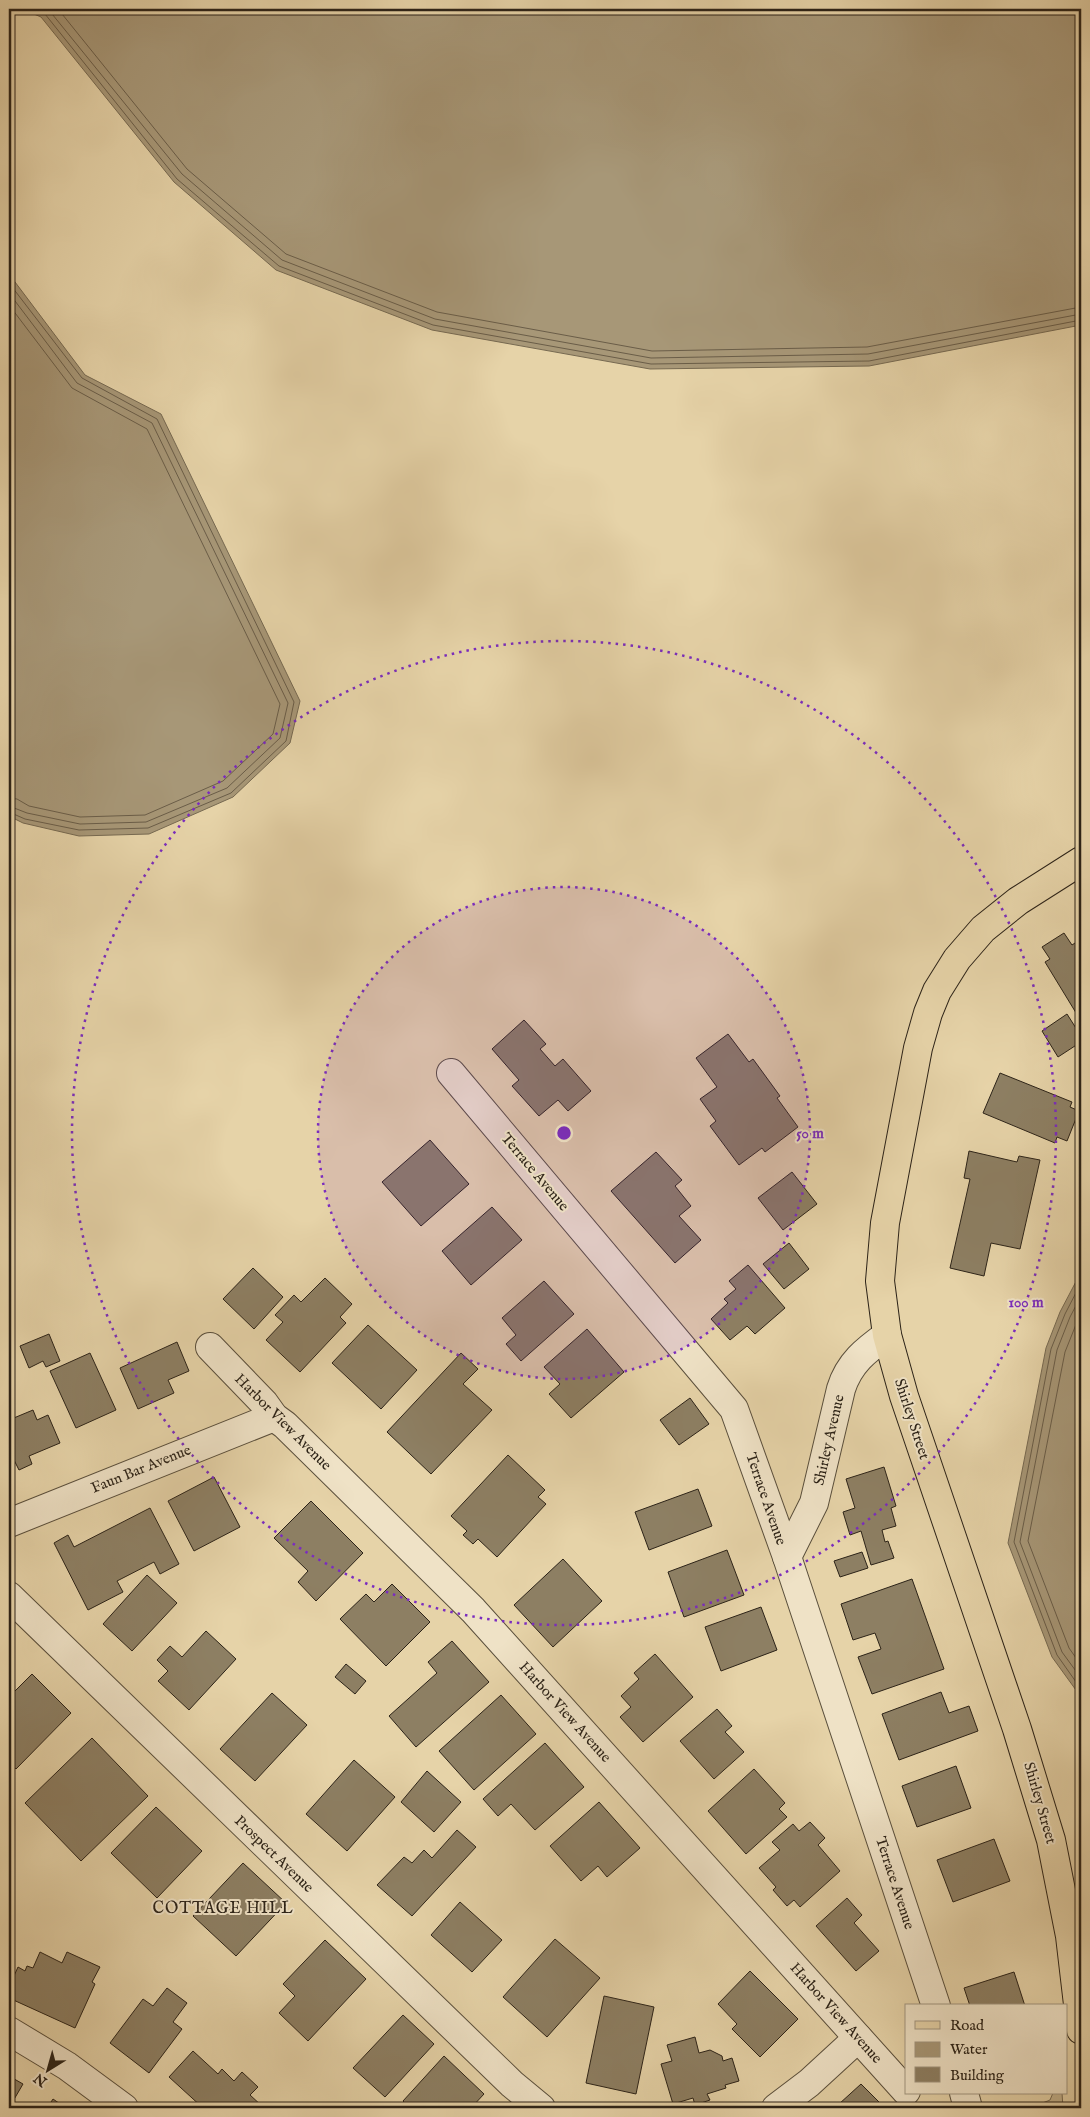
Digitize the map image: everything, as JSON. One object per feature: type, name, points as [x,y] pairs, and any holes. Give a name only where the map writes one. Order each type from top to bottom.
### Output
[{"type":"main road","name":"Shirley Street","points":[[1081,861],[1018,901],[983,929],[965,949],[947,974],[928,1013],[915,1068],[882,1244],[881,1291],[887,1335],[911,1417],[1042,1806],[1076,1937],[1081,2030]]},
{"type":"street","name":"Terrace Avenue","points":[[451,1073],[729,1402],[738,1418],[787,1557],[935,2004]]},
{"type":"street","name":"Shirley Avenue","points":[[787,1557],[814,1503],[841,1389],[847,1373],[864,1352],[887,1335]]},
{"type":"street","name":"Harbor View Avenue","points":[[210,1347],[264,1403],[274,1417],[292,1432],[473,1610],[905,2090]]},
{"type":"street","name":"Faun Bar Avenue","points":[[9,1523],[274,1417]]},
{"type":"street","name":"Prospect Avenue","points":[[9,1596],[512,2084],[541,2108]]},
{"type":"street","points":[[9,2031],[67,2066],[124,2108]]},
{"type":"street","points":[[776,2108],[809,2083],[858,2038]]},
{"type":"street","name":"Harbor View Avenue","points":[[909,2094],[922,2108]]},
{"type":"street","points":[[964,2094],[968,2108]]},
{"type":"shaded area","points":[[1053,2094],[1062,2094],[1063,2108],[1030,2108],[1050,2100]]},
{"type":"water","points":[[22,9],[1081,9],[1081,325],[869,366],[650,369],[432,330],[276,270],[174,182],[41,17]]},
{"type":"water","points":[[9,265],[12,278],[85,375],[161,414],[300,701],[290,743],[233,797],[149,834],[79,836],[23,823],[9,816]]},
{"type":"water","points":[[1081,1272],[1081,1697],[1052,1657],[1008,1543],[1046,1348],[1060,1312]]},
{"type":"building","points":[[1064,933],[1072,945],[1081,939],[1081,1021],[1045,962],[1050,959],[1042,947]]},
{"type":"building","points":[[1067,1014],[1081,1036],[1081,1042],[1058,1057],[1042,1031]]},
{"type":"building","points":[[524,1020],[546,1044],[540,1049],[555,1066],[563,1059],[591,1091],[568,1111],[558,1100],[539,1116],[512,1086],[519,1080],[492,1049]]},
{"type":"building","points":[[728,1034],[749,1062],[753,1059],[780,1096],[777,1098],[798,1127],[765,1152],[762,1148],[739,1165],[710,1126],[716,1121],[700,1099],[717,1087],[696,1058]]},
{"type":"building","points":[[1000,1073],[1072,1102],[1070,1107],[1079,1111],[1067,1141],[1057,1137],[1055,1143],[983,1113]]},
{"type":"building","points":[[430,1140],[469,1184],[421,1226],[382,1182]]},
{"type":"building","points":[[969,1151],[1017,1162],[1019,1156],[1040,1160],[1020,1249],[991,1243],[984,1276],[950,1268],[970,1179],[964,1178]]},
{"type":"building","points":[[656,1152],[682,1180],[675,1186],[691,1206],[679,1216],[701,1240],[675,1263],[611,1191]]},
{"type":"building","points":[[792,1172],[817,1204],[783,1230],[758,1198]]},
{"type":"building","points":[[492,1207],[522,1240],[471,1285],[442,1251]]},
{"type":"building","points":[[789,1243],[809,1269],[784,1289],[763,1264]]},
{"type":"building","points":[[748,1265],[785,1308],[755,1334],[747,1326],[730,1340],[711,1319],[728,1303],[724,1299],[736,1289],[729,1281]]},
{"type":"building","points":[[253,1268],[283,1297],[254,1329],[223,1299]]},
{"type":"building","points":[[325,1278],[352,1304],[340,1317],[346,1323],[300,1372],[266,1340],[283,1322],[275,1315],[294,1295],[301,1302]]},
{"type":"building","points":[[544,1281],[574,1314],[521,1361],[506,1344],[516,1335],[502,1318]]},
{"type":"building","points":[[368,1325],[417,1370],[381,1409],[332,1363]]},
{"type":"building","points":[[587,1329],[624,1372],[571,1418],[549,1394],[560,1384],[544,1367]]},
{"type":"building","points":[[49,1334],[60,1361],[46,1367],[43,1361],[29,1368],[20,1346]]},
{"type":"building","points":[[177,1342],[189,1371],[168,1380],[174,1393],[138,1409],[120,1368]]},
{"type":"building","points":[[90,1353],[116,1410],[76,1428],[50,1371]]},
{"type":"building","points":[[461,1353],[478,1369],[463,1384],[492,1410],[431,1474],[387,1432]]},
{"type":"building","points":[[690,1398],[709,1424],[679,1445],[660,1420]]},
{"type":"building","points":[[33,1410],[37,1420],[48,1415],[60,1443],[29,1456],[32,1464],[19,1470],[9,1450],[9,1420]]},
{"type":"building","points":[[508,1455],[545,1490],[538,1497],[546,1504],[497,1557],[478,1539],[473,1544],[463,1535],[467,1531],[451,1516]]},
{"type":"building","points":[[884,1467],[896,1506],[891,1508],[896,1526],[882,1530],[885,1542],[888,1541],[894,1558],[871,1565],[861,1531],[850,1535],[843,1512],[855,1508],[846,1479]]},
{"type":"building","points":[[214,1477],[240,1527],[194,1551],[168,1501]]},
{"type":"building","points":[[698,1489],[712,1526],[649,1550],[635,1512]]},
{"type":"building","points":[[311,1501],[363,1553],[316,1601],[298,1582],[308,1571],[274,1538]]},
{"type":"building","points":[[150,1508],[179,1564],[160,1574],[154,1562],[117,1581],[123,1592],[88,1610],[54,1543],[68,1535],[74,1547]]},
{"type":"building","points":[[727,1550],[744,1595],[684,1617],[668,1572]]},
{"type":"building","points":[[862,1552],[868,1568],[840,1577],[834,1561]]},
{"type":"building","points":[[563,1559],[602,1601],[553,1647],[514,1605]]},
{"type":"building","points":[[147,1575],[177,1603],[132,1651],[103,1624]]},
{"type":"building","points":[[912,1579],[944,1669],[872,1694],[858,1657],[881,1649],[875,1633],[853,1640],[841,1604]]},
{"type":"building","points":[[392,1584],[430,1622],[386,1666],[340,1619],[366,1594],[374,1602]]},
{"type":"building","points":[[761,1607],[777,1650],[721,1671],[705,1627]]},
{"type":"building","points":[[206,1631],[236,1659],[189,1710],[158,1681],[168,1671],[157,1660],[170,1646],[182,1657]]},
{"type":"building","points":[[452,1641],[489,1682],[416,1747],[389,1716],[437,1673],[428,1662]]},
{"type":"building","points":[[655,1654],[693,1697],[643,1742],[620,1717],[631,1707],[621,1696],[639,1679],[634,1673]]},
{"type":"building","points":[[346,1664],[366,1681],[355,1694],[335,1677]]},
{"type":"building","points":[[32,1674],[71,1713],[16,1769],[9,1762],[9,1697]]},
{"type":"building","points":[[941,1692],[949,1713],[969,1706],[978,1731],[899,1760],[882,1714]]},
{"type":"building","points":[[272,1693],[307,1725],[255,1781],[220,1749]]},
{"type":"building","points":[[501,1695],[536,1734],[474,1790],[439,1751]]},
{"type":"building","points":[[717,1709],[732,1726],[725,1732],[744,1752],[714,1779],[680,1741]]},
{"type":"building","points":[[92,1738],[148,1796],[81,1861],[25,1803]]},
{"type":"building","points":[[545,1743],[584,1787],[535,1830],[511,1804],[498,1816],[483,1799]]},
{"type":"building","points":[[354,1760],[395,1797],[347,1851],[306,1814]]},
{"type":"building","points":[[956,1766],[971,1808],[917,1827],[902,1786]]},
{"type":"building","points":[[754,1769],[785,1803],[779,1809],[787,1817],[746,1854],[708,1811]]},
{"type":"building","points":[[427,1771],[461,1802],[434,1832],[401,1802]]},
{"type":"building","points":[[599,1802],[640,1848],[607,1877],[598,1866],[581,1881],[550,1846]]},
{"type":"building","points":[[156,1807],[202,1851],[157,1898],[111,1853]]},
{"type":"building","points":[[810,1822],[825,1838],[818,1845],[840,1871],[800,1907],[794,1900],[787,1906],[773,1890],[776,1887],[759,1868],[780,1850],[772,1842],[793,1824],[799,1831]]},
{"type":"building","points":[[457,1830],[476,1847],[412,1916],[377,1885],[404,1857],[412,1863],[424,1850],[432,1858]]},
{"type":"building","points":[[994,1839],[1010,1881],[953,1902],[937,1860]]},
{"type":"building","points":[[243,1863],[286,1903],[236,1956],[193,1916]]},
{"type":"building","points":[[847,1898],[862,1915],[854,1923],[879,1951],[856,1971],[816,1926]]},
{"type":"building","points":[[460,1902],[502,1940],[472,1972],[431,1935]]},
{"type":"building","points":[[555,1939],[600,1978],[547,2037],[503,1997]]},
{"type":"building","points":[[325,1940],[366,1979],[308,2041],[279,2013],[295,1996],[283,1984]]},
{"type":"building","points":[[40,1952],[62,1963],[67,1952],[100,1967],[92,1982],[95,1984],[75,2028],[9,1998],[9,1987],[18,1967],[25,1971],[27,1966],[33,1968]]},
{"type":"building","points":[[750,1971],[798,2019],[760,2057],[732,2029],[737,2024],[718,2004]]},
{"type":"building","points":[[1014,1972],[1024,2004],[969,2004],[964,1988]]},
{"type":"building","points":[[167,1988],[187,2003],[173,2022],[182,2029],[149,2073],[110,2043],[143,1999],[153,2006]]},
{"type":"building","points":[[604,1996],[654,2007],[636,2094],[586,2083]]},
{"type":"building","points":[[403,2015],[434,2044],[385,2097],[353,2068]]},
{"type":"building","points":[[695,2037],[699,2053],[710,2050],[722,2056],[723,2061],[732,2058],[739,2081],[725,2085],[726,2088],[707,2094],[710,2100],[695,2105],[693,2098],[673,2104],[661,2064],[672,2061],[667,2045]]},
{"type":"building","points":[[193,2051],[218,2074],[222,2069],[234,2081],[242,2072],[258,2087],[250,2095],[262,2106],[259,2108],[203,2108],[169,2077]]},
{"type":"building","points":[[444,2056],[484,2094],[471,2108],[410,2108],[403,2101]]},
{"type":"building","points":[[9,2076],[23,2084],[9,2108]]},
{"type":"building","points":[[861,2084],[885,2108],[842,2108],[839,2104]]},
{"type":"building","points":[[53,2099],[66,2108],[47,2108]]},
{"type":"district","name":"COTTAGE HILL","points":[[223,1909]]}]
